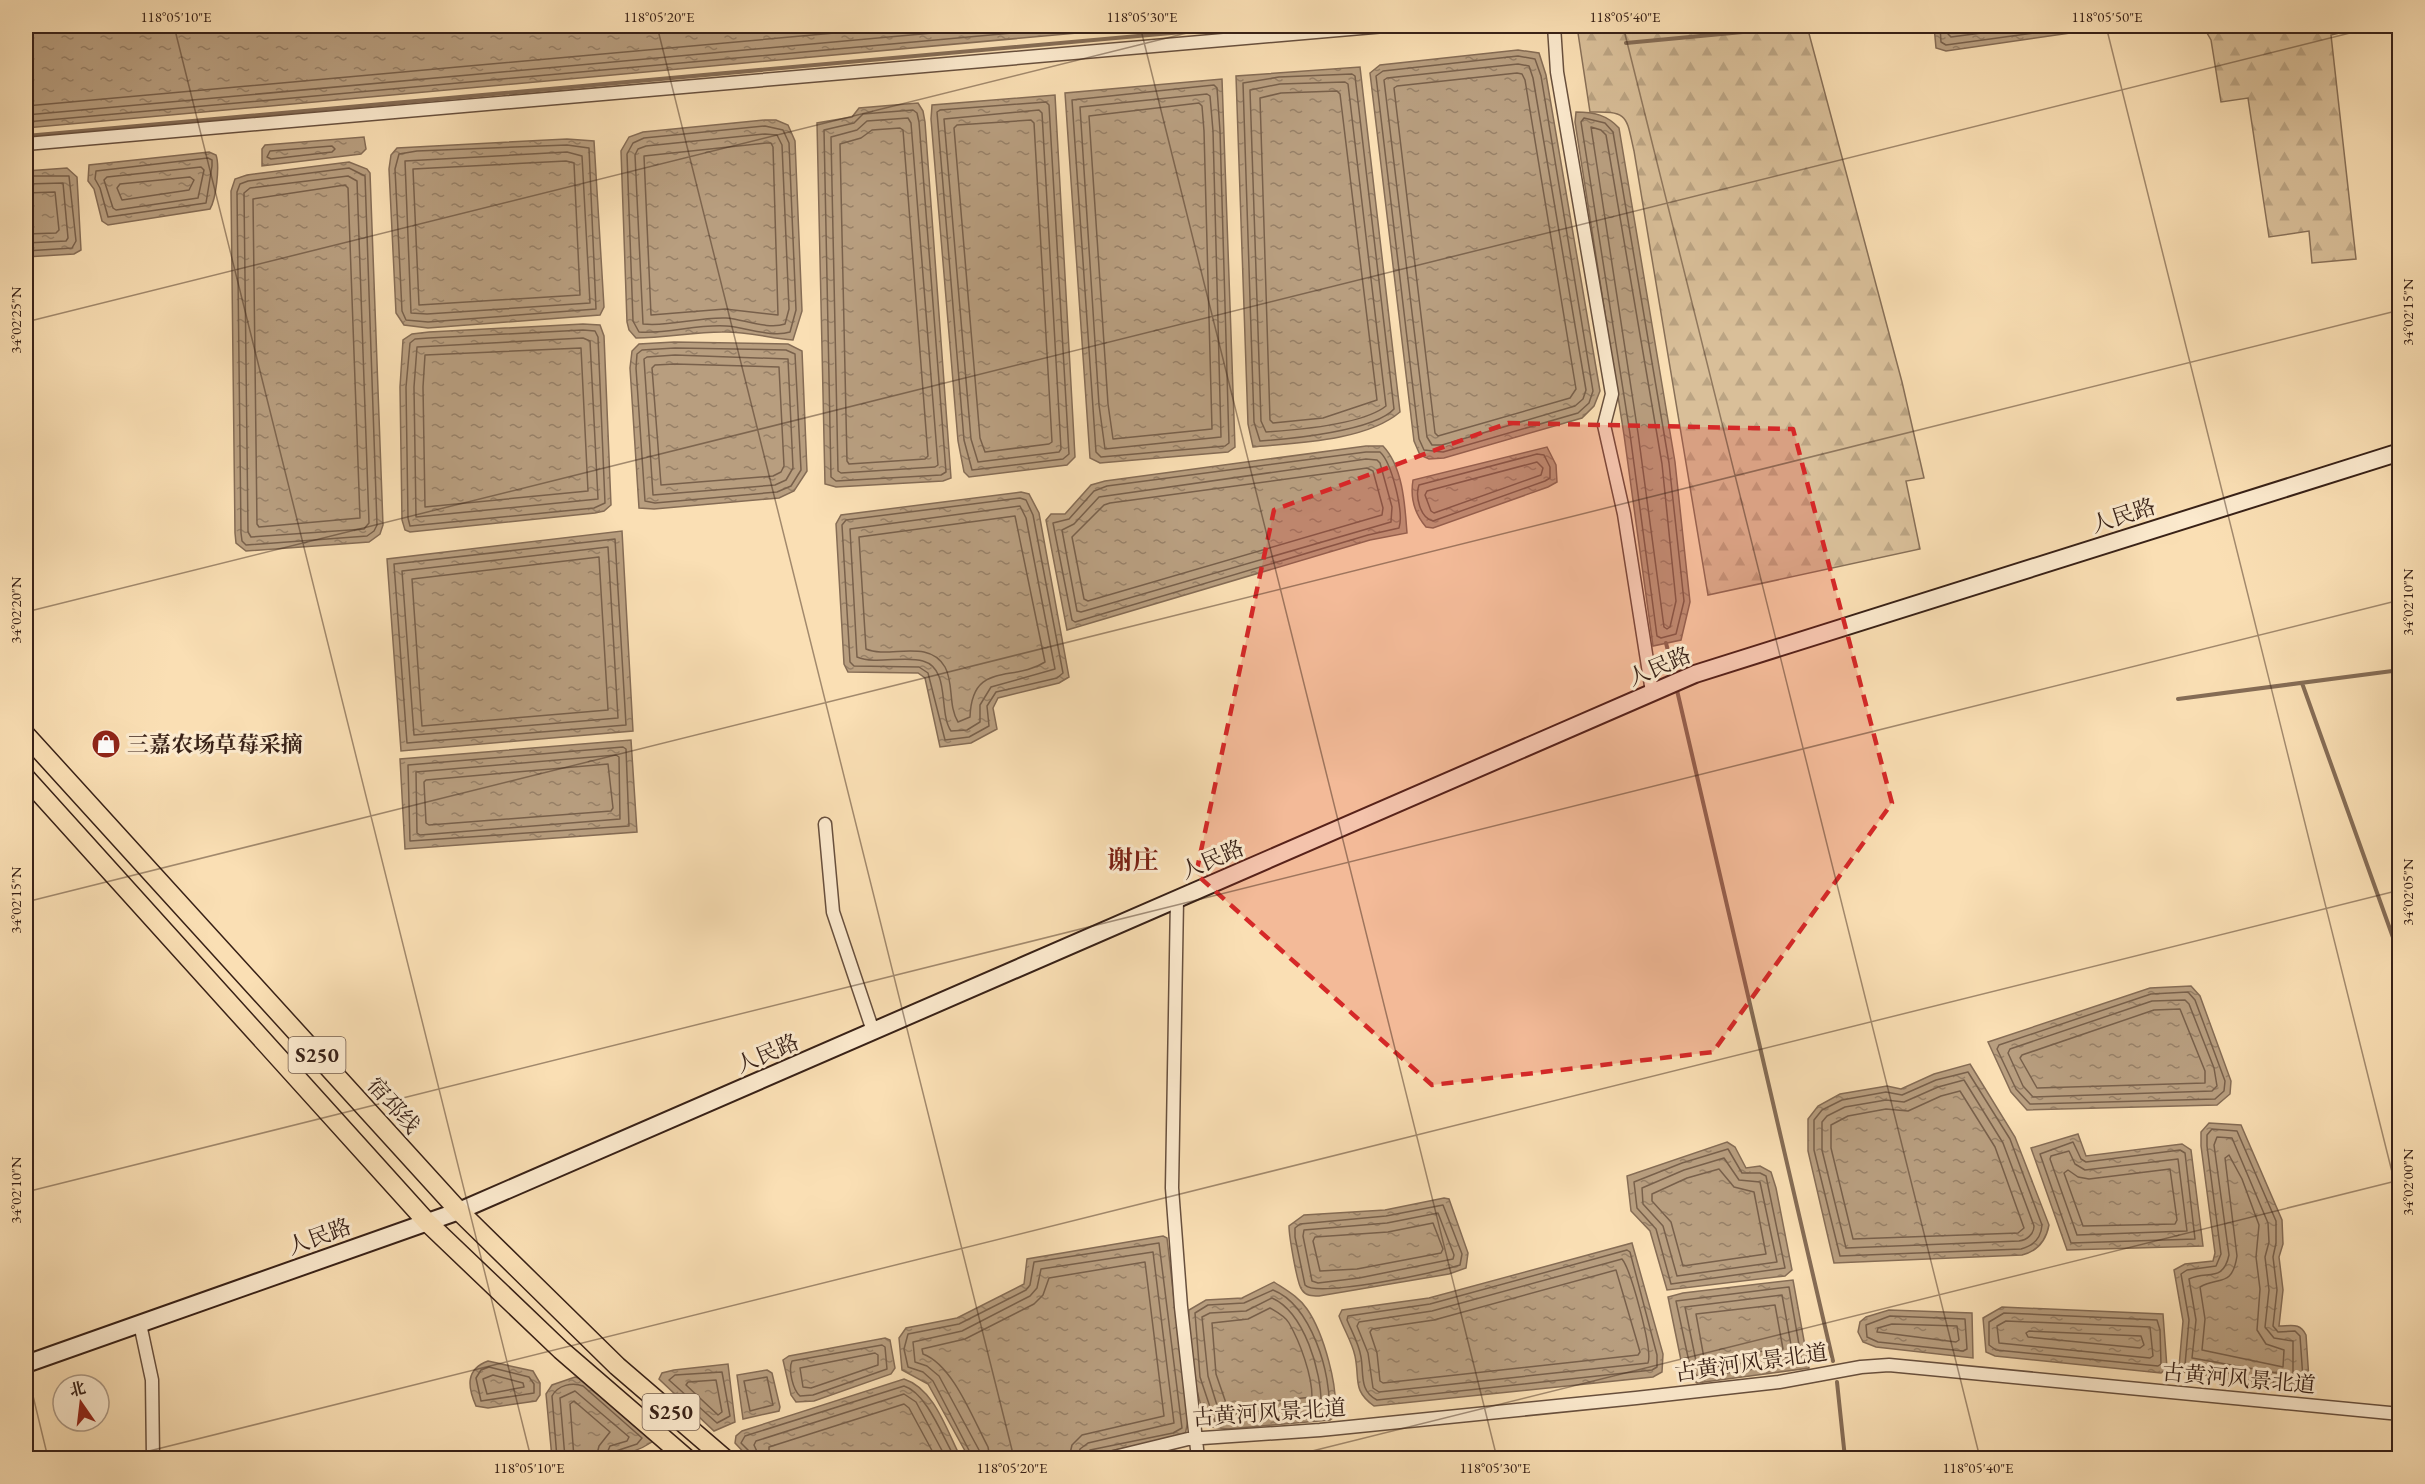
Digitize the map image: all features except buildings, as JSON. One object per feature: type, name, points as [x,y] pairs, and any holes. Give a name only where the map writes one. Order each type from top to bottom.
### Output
[{"type":"main road","name":"宿邳线","points":[[26,735],[459,1211],[617,1366],[724,1458]]},
{"type":"main road","name":"S250","points":[[26,778],[427,1222],[561,1350],[686,1458]]},
{"type":"street","points":[[26,144],[1385,26]]},
{"type":"street","points":[[1554,26],[1554,52],[1612,394],[1604,426],[1624,514],[1652,693]]},
{"type":"street","name":"人民路","points":[[26,1364],[459,1211],[1676,682],[2400,452]]},
{"type":"street","points":[[825,824],[833,912],[873,1031]]},
{"type":"street","points":[[1177,899],[1172,1188],[1181,1307],[1197,1449]]},
{"type":"street","points":[[140,1324],[152,1380],[153,1458]]},
{"type":"street","name":"古黄河风景北道","points":[[1110,1458],[1197,1449],[1320,1430],[1779,1382],[1861,1367],[1889,1365],[2400,1414]]},
{"type":"highlighted area","points":[[1508,423],[1793,429],[1892,803],[1713,1052],[1432,1085],[1196,874],[1274,510]]},
{"type":"green space","points":[[1650,26],[1807,26],[1902,382],[1924,478],[1906,481],[1920,549],[1708,595],[1634,151],[1624,118],[1612,113],[1590,112],[1578,33]]},
{"type":"green space","points":[[2203,26],[2348,26],[2348,31],[2331,35],[2356,259],[2312,263],[2309,231],[2269,237],[2248,98],[2221,102],[2211,40]]},
{"type":"water","points":[[26,26],[1155,26],[26,128]]},
{"type":"water","points":[[1934,26],[2119,26],[1946,51],[1936,48]]},
{"type":"water","points":[[1518,50],[1539,53],[1546,75],[1600,391],[1594,406],[1582,418],[1444,458],[1429,459],[1420,455],[1414,441],[1370,73],[1380,65]]},
{"type":"water","points":[[1360,67],[1400,412],[1386,422],[1350,435],[1309,442],[1253,447],[1248,424],[1236,76]]},
{"type":"water","points":[[1222,79],[1235,447],[1228,452],[1100,463],[1090,458],[1065,93]]},
{"type":"water","points":[[1055,95],[1075,457],[1067,465],[969,477],[964,472],[958,441],[931,119],[932,105]]},
{"type":"water","points":[[918,103],[923,111],[925,122],[951,478],[943,481],[836,487],[825,484],[817,123],[852,117],[859,108]]},
{"type":"water","points":[[1576,112],[1600,115],[1619,128],[1675,462],[1690,602],[1681,640],[1653,646],[1624,435],[1575,122]]},
{"type":"water","points":[[776,120],[788,125],[795,141],[802,311],[793,340],[731,332],[636,338],[629,330],[627,322],[621,151],[629,137],[643,132]]},
{"type":"water","points":[[364,137],[366,149],[361,154],[262,166],[262,149],[265,145]]},
{"type":"water","points":[[567,139],[594,141],[604,307],[600,315],[428,328],[404,325],[396,313],[389,169],[391,155],[397,148]]},
{"type":"water","points":[[209,152],[216,155],[218,167],[216,190],[210,209],[108,225],[102,221],[94,189],[88,181],[89,165]]},
{"type":"water","points":[[349,162],[367,169],[370,173],[383,525],[380,534],[369,542],[246,551],[236,543],[235,533],[231,191],[235,179],[247,175]]},
{"type":"water","points":[[67,168],[77,177],[81,250],[74,254],[26,257],[26,171]]},
{"type":"water","points":[[600,325],[604,336],[611,505],[604,511],[595,513],[410,532],[405,530],[402,520],[400,387],[403,340],[412,334],[429,332]]},
{"type":"water","points":[[674,342],[788,344],[802,351],[807,471],[794,491],[779,498],[654,509],[639,508],[630,368],[632,351],[639,344]]},
{"type":"water","points":[[1366,446],[1383,446],[1395,465],[1402,487],[1407,533],[1370,540],[1067,630],[1046,520],[1051,514],[1065,514],[1091,485],[1105,481]]},
{"type":"water","points":[[1547,447],[1556,465],[1557,482],[1548,487],[1433,528],[1426,527],[1418,516],[1412,493],[1413,480]]},
{"type":"water","points":[[1021,492],[1029,494],[1039,513],[1069,677],[1059,683],[998,698],[993,708],[997,729],[971,743],[940,747],[925,678],[918,673],[848,672],[844,664],[836,524],[841,515]]},
{"type":"water","points":[[622,531],[633,731],[401,751],[387,559]]},
{"type":"water","points":[[631,740],[637,832],[405,849],[400,759]]},
{"type":"water","points":[[2191,986],[2200,996],[2231,1081],[2230,1094],[2217,1105],[2027,1110],[2011,1092],[1988,1042],[2150,988]]},
{"type":"water","points":[[1970,1064],[2015,1137],[2049,1225],[2046,1236],[2037,1248],[2022,1255],[1834,1263],[1808,1151],[1808,1119],[1818,1106],[1840,1094],[1887,1086],[1901,1089],[1934,1074]]},
{"type":"water","points":[[2209,1123],[2241,1125],[2282,1220],[2283,1244],[2279,1257],[2283,1290],[2279,1326],[2298,1326],[2306,1335],[2309,1380],[2307,1386],[2284,1390],[2183,1372],[2179,1367],[2183,1321],[2174,1270],[2185,1264],[2213,1261],[2215,1253],[2201,1146],[2201,1132]]},
{"type":"water","points":[[2078,1134],[2086,1156],[2182,1144],[2191,1150],[2203,1246],[2067,1250],[2031,1148]]},
{"type":"water","points":[[1727,1142],[1735,1147],[1746,1168],[1760,1166],[1771,1172],[1792,1270],[1785,1276],[1667,1290],[1650,1231],[1631,1211],[1627,1176]]},
{"type":"water","points":[[1444,1198],[1449,1199],[1468,1253],[1466,1268],[1449,1274],[1319,1296],[1307,1295],[1302,1290],[1296,1270],[1289,1226],[1304,1215],[1385,1210]]},
{"type":"water","points":[[1163,1236],[1167,1238],[1188,1421],[1185,1435],[1078,1458],[969,1458],[928,1384],[902,1370],[899,1338],[906,1328],[957,1318],[1024,1284],[1027,1259]]},
{"type":"water","points":[[1632,1243],[1663,1354],[1662,1372],[1653,1377],[1374,1406],[1362,1395],[1358,1384],[1354,1351],[1339,1316],[1342,1310],[1429,1298]]},
{"type":"water","points":[[1793,1280],[1809,1368],[1697,1383],[1683,1370],[1668,1297],[1683,1293]]},
{"type":"water","points":[[1274,1282],[1304,1305],[1319,1332],[1329,1361],[1335,1392],[1334,1417],[1330,1420],[1228,1429],[1211,1427],[1205,1417],[1196,1388],[1189,1337],[1189,1310],[1206,1300],[1242,1298]]},
{"type":"water","points":[[2002,1307],[2163,1314],[2167,1368],[2161,1373],[1995,1356],[1986,1352],[1983,1318]]},
{"type":"water","points":[[1889,1310],[1972,1313],[1973,1358],[1876,1347],[1863,1342],[1858,1332],[1860,1322],[1866,1317]]},
{"type":"water","points":[[885,1338],[890,1340],[895,1368],[891,1374],[814,1401],[796,1402],[791,1395],[783,1360],[789,1356]]},
{"type":"water","points":[[488,1361],[533,1371],[540,1383],[540,1395],[536,1401],[488,1408],[476,1406],[471,1392],[470,1379],[472,1373],[481,1364]]},
{"type":"water","points":[[728,1364],[735,1422],[714,1431],[659,1379],[662,1373],[674,1370]]},
{"type":"water","points":[[767,1370],[772,1373],[779,1411],[743,1419],[737,1375]]},
{"type":"water","points":[[575,1377],[585,1380],[649,1436],[652,1442],[628,1453],[604,1458],[552,1458],[546,1394],[552,1385]]},
{"type":"water","points":[[904,1379],[915,1384],[932,1402],[961,1458],[749,1458],[735,1443],[736,1436],[742,1431]]},
{"type":"waterway","points":[[26,136],[1249,26]]},
{"type":"waterway","points":[[1626,43],[1806,26]]},
{"type":"waterway","points":[[1666,643],[1675,679]]},
{"type":"waterway","points":[[2178,699],[2400,670]]},
{"type":"waterway","points":[[2302,683],[2400,957]]},
{"type":"waterway","points":[[1676,686],[1833,1361]]},
{"type":"waterway","points":[[1837,1382],[1845,1458]]},
{"type":"place","name":"三嘉农场草莓采摘","points":[[106,744]]},
{"type":"district","name":"谢庄","points":[[1133,860]]}]
